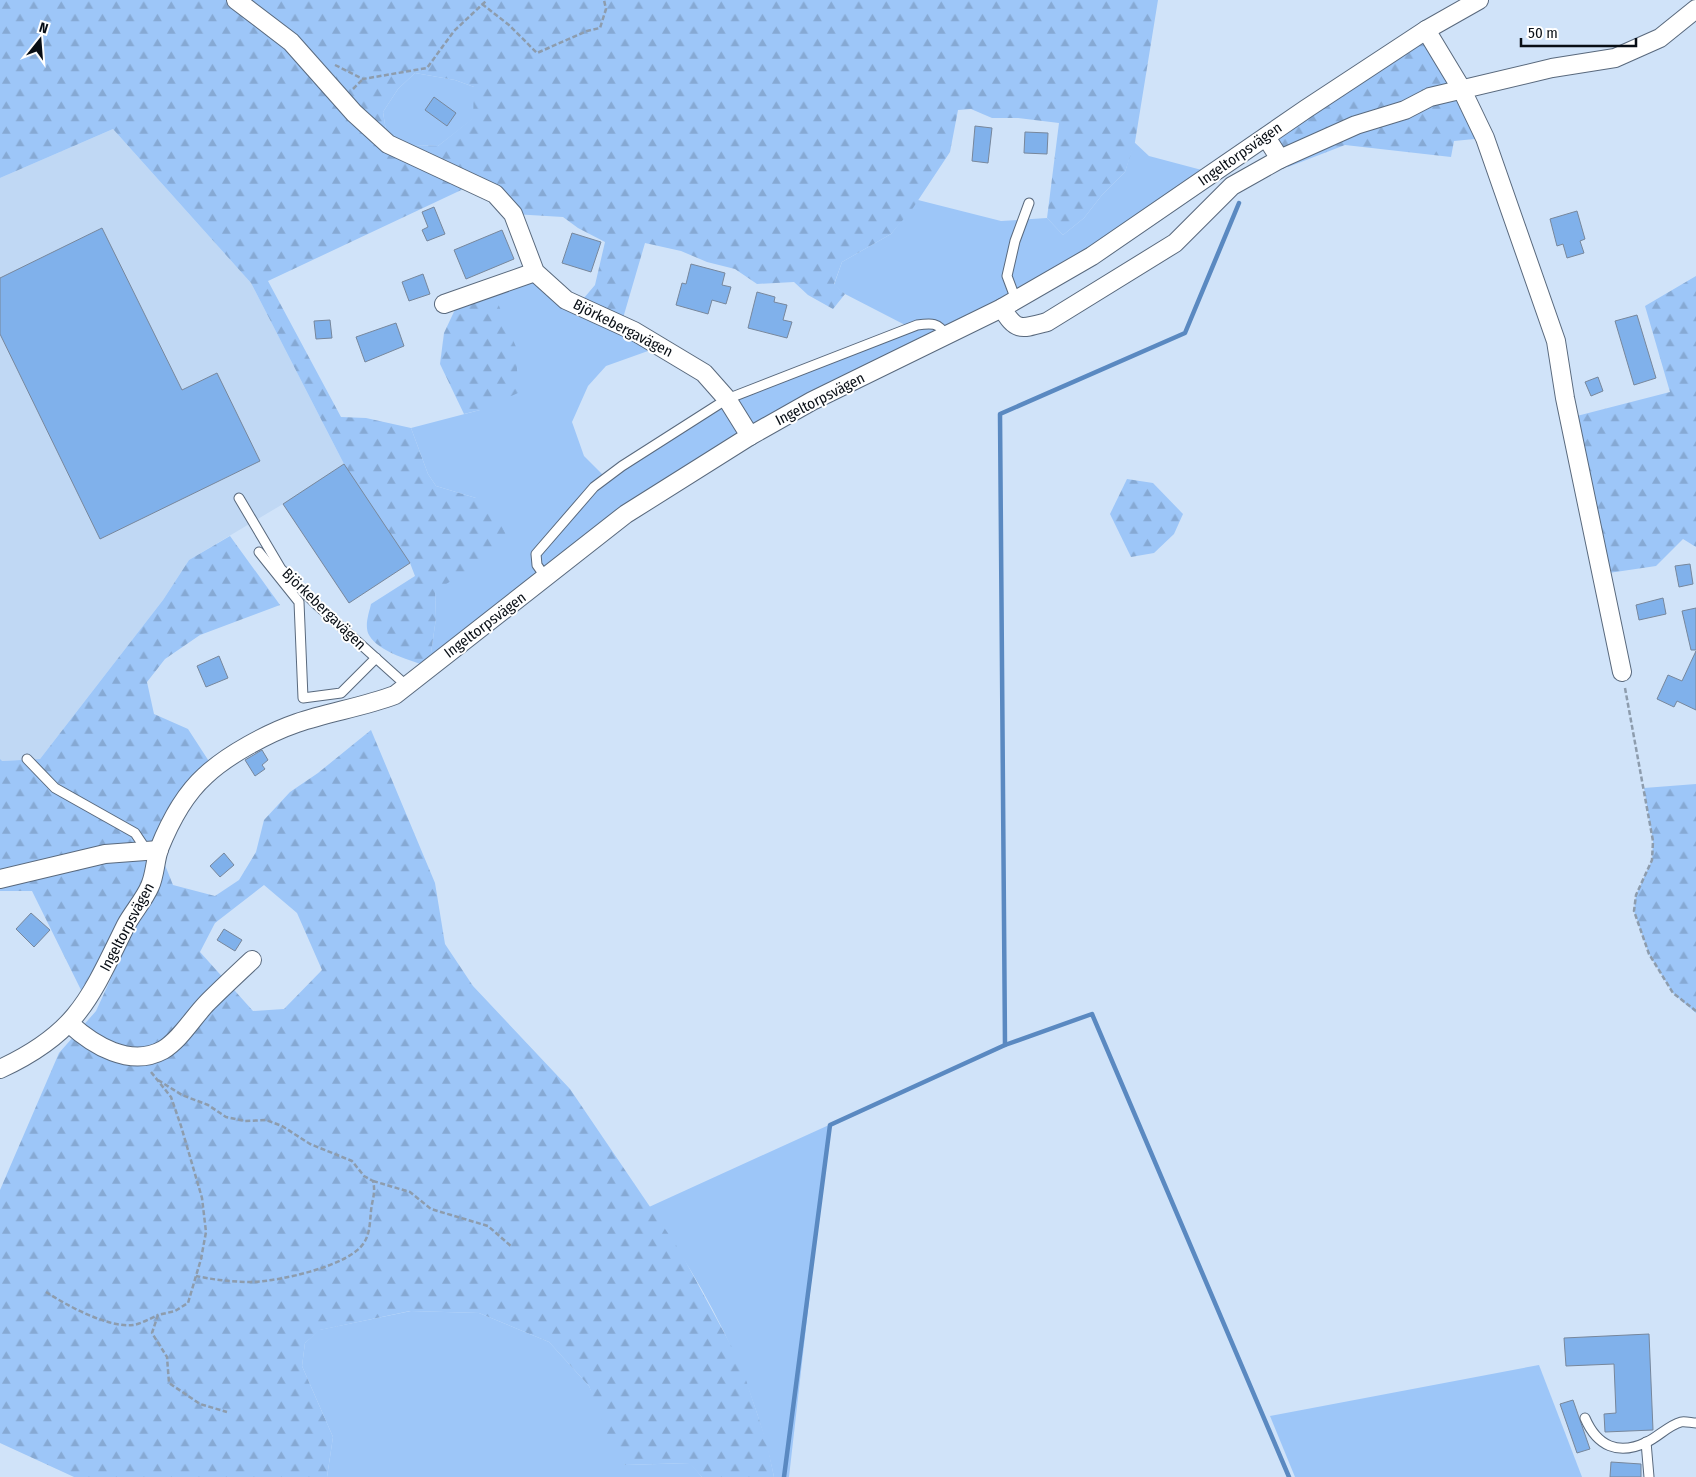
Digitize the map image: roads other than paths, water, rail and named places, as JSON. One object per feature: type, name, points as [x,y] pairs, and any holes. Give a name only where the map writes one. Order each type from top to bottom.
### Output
[{"type":"street","points":[[236,0],[291,42],[354,112],[388,144],[495,194],[513,214],[535,272],[444,304]]},
{"type":"street","name":"Ingeltorpsvägen","points":[[0,1068],[29,1056],[70,1024],[86,1002],[129,920],[150,886],[153,850],[192,789],[206,775],[232,756],[297,723],[365,706],[395,695],[626,514],[750,436],[812,401],[1009,304],[1092,256],[1426,30],[1478,0]]},
{"type":"street","points":[[1266,137],[1280,159],[1356,125],[1405,110],[1430,97],[1461,88],[1552,68],[1615,58],[1660,38],[1696,9]]},
{"type":"street","points":[[1426,30],[1461,88],[1488,147],[1556,341],[1566,405],[1622,672]]},
{"type":"street","name":"Ingeltorpsvägen","points":[[1009,304],[1010,322],[1016,327],[1030,327],[1047,322],[1110,285],[1175,243],[1232,186],[1280,159]]},
{"type":"street","name":"Björkebergavägen","points":[[535,272],[566,300],[634,331],[669,350],[704,373],[727,399],[750,436]]},
{"type":"street","points":[[0,879],[105,854],[153,850]]},
{"type":"street","points":[[70,1024],[100,1047],[114,1053],[134,1055],[150,1054],[163,1050],[252,960]]},
{"type":"lane","points":[[1009,304],[1007,276],[1015,241],[1030,204]]},
{"type":"lane","points":[[546,578],[537,565],[536,554],[594,487],[622,466],[727,399],[917,325],[933,323],[942,328],[946,336]]},
{"type":"lane","name":"Björkebergavägen","points":[[239,498],[281,569],[407,686]]},
{"type":"lane","points":[[259,552],[299,602],[303,698],[341,693],[376,658]]},
{"type":"lane","points":[[28,760],[55,788],[135,833],[153,850]]},
{"type":"lane","points":[[1585,1418],[1592,1434],[1601,1443],[1628,1448],[1646,1442],[1681,1422],[1696,1423]]},
{"type":"lane","points":[[1646,1442],[1649,1477]]},
{"type":"waterway","points":[[1239,203],[1185,333],[1000,414],[1005,1045],[1092,1014],[1289,1477]]},
{"type":"waterway","points":[[784,1477],[830,1125],[1005,1045]]}]
